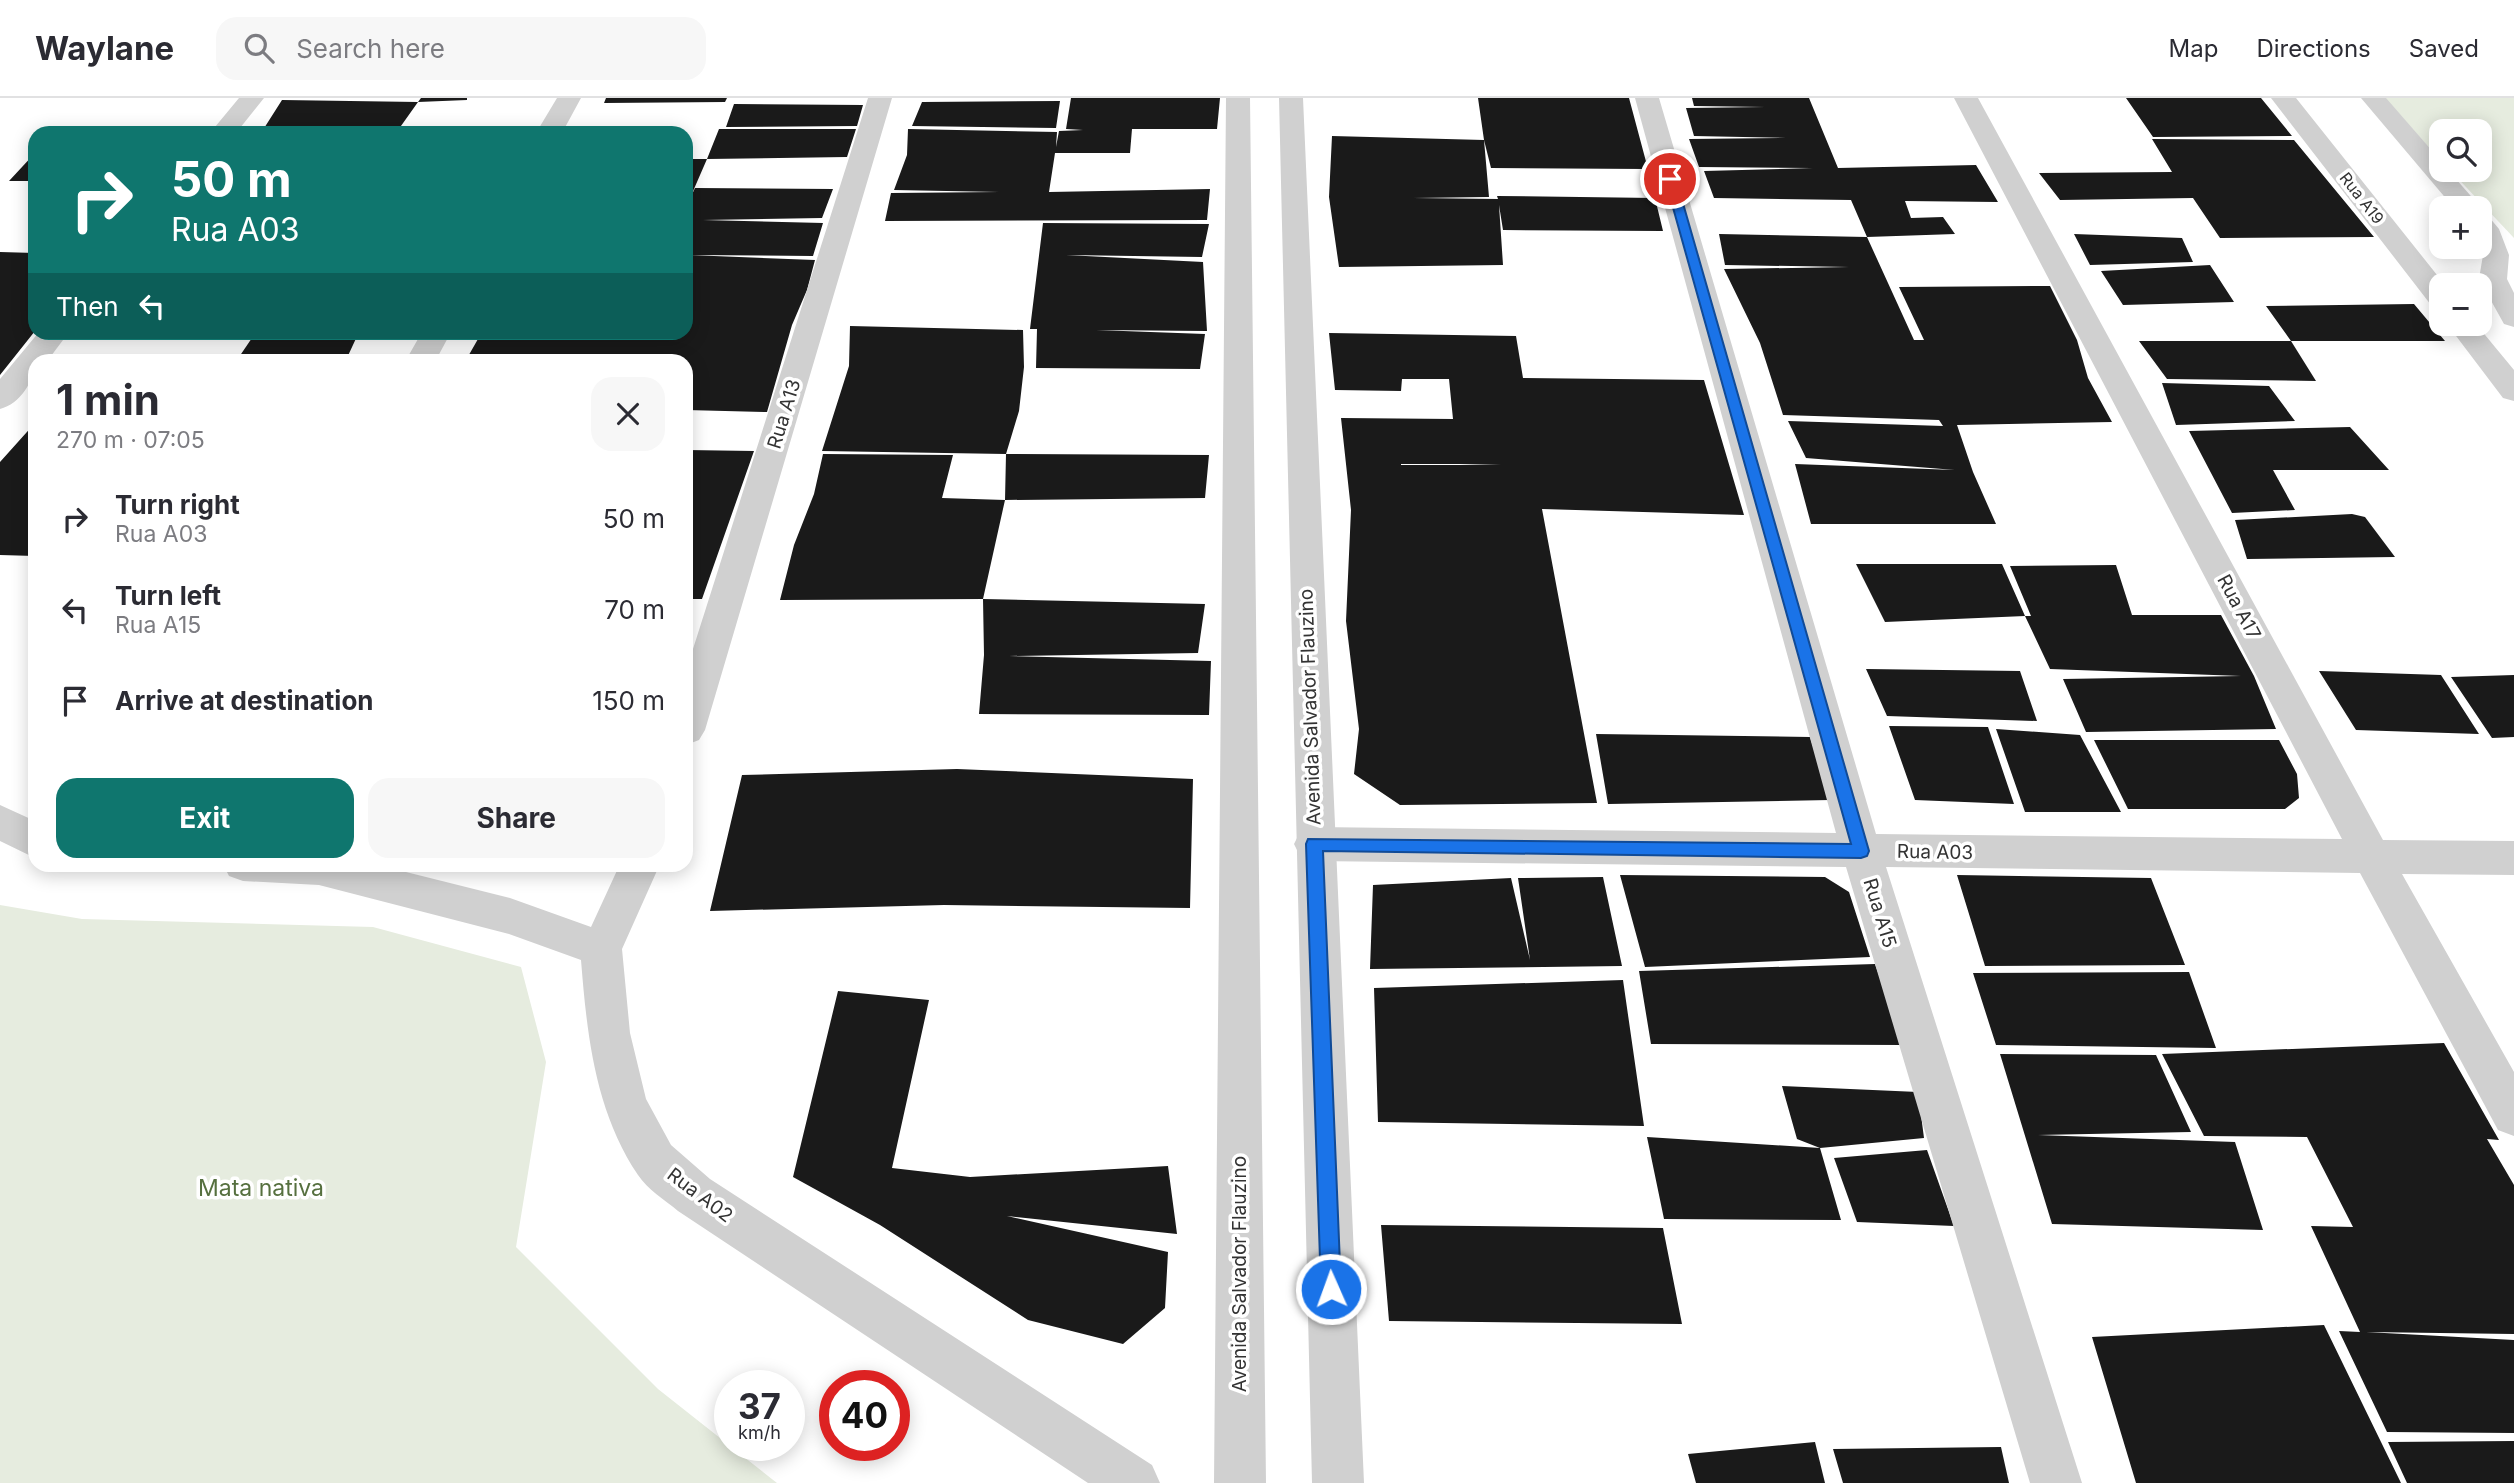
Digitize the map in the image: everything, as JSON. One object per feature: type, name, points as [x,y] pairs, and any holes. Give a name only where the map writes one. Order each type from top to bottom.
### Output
[{"type":"street","points":[[229,126],[252,98]]},
{"type":"street","points":[[553,126],[569,98]]},
{"type":"street","name":"Rua A13","points":[[693,707],[880,98]]},
{"type":"street","name":"Avenida Salvador Flauzino","points":[[1238,98],[1240,1483]]},
{"type":"street","name":"Avenida Salvador Flauzino","points":[[1291,98],[1314,844],[1338,1483]]},
{"type":"street","name":"Rua A15","points":[[1647,98],[1861,851],[2056,1483]]},
{"type":"street","name":"Rua A17","points":[[1966,98],[2371,856],[2514,1115]]},
{"type":"street","name":"Rua A19","points":[[2283,98],[2429,284]]},
{"type":"street","points":[[2373,98],[2458,196]]},
{"type":"street","points":[[2492,242],[2496,255],[2493,279],[2514,318]]},
{"type":"street","points":[[2470,336],[2514,391]]},
{"type":"street","points":[[37,354],[48,340]]},
{"type":"street","points":[[0,398],[28,364]]},
{"type":"street","points":[[0,821],[28,837]]},
{"type":"street","name":"Rua A03","points":[[1314,844],[2514,858]]},
{"type":"street","points":[[335,872],[510,916],[601,949],[636,872]]},
{"type":"street","name":"Rua A02","points":[[601,949],[608,1033],[625,1104],[655,1161],[694,1195],[1133,1483]]},
{"type":"green space","points":[[2385,98],[2514,98],[2514,238],[2492,215],[2492,196],[2474,196],[2461,182],[2492,182],[2492,119],[2429,119],[2429,148]]},
{"type":"green space","name":"Mata nativa","points":[[0,905],[82,919],[373,927],[521,967],[546,1062],[516,1247],[658,1389],[714,1433],[714,1461],[749,1461],[777,1483],[0,1483]]},
{"type":"building","points":[[421,98],[467,98],[467,100],[418,102]]},
{"type":"building","points":[[606,98],[727,98],[725,102],[604,103]]},
{"type":"building","points":[[1071,98],[1220,98],[1217,129],[1132,129],[1130,153],[1055,153],[1049,192],[1210,189],[1207,220],[885,221],[891,193],[999,192],[894,190],[907,155],[908,129],[1057,132],[1056,147],[1059,131],[1083,130],[1066,129]]},
{"type":"building","points":[[1478,98],[1629,98],[1648,169],[1491,168]]},
{"type":"building","points":[[1692,98],[1809,98],[1838,168],[1976,165],[1998,202],[1905,201],[1911,218],[1943,217],[1955,234],[1867,237],[1851,200],[1714,198],[1704,171],[1813,168],[1699,167],[1689,139],[1786,138],[1694,136],[1686,108],[1765,107],[1694,106]]},
{"type":"building","points":[[2126,98],[2261,98],[2292,136],[2153,137]]},
{"type":"building","points":[[282,100],[418,102],[401,126],[265,126]]},
{"type":"building","points":[[1060,101],[1056,128],[912,126],[922,102]]},
{"type":"building","points":[[734,104],[863,105],[857,126],[726,127]]},
{"type":"building","points":[[719,129],[856,129],[847,157],[707,159]]},
{"type":"building","points":[[1332,136],[1484,140],[1489,197],[1413,198],[1655,198],[1663,231],[1503,230],[1499,205],[1503,265],[1339,267],[1329,197]]},
{"type":"building","points":[[2152,139],[2294,140],[2374,237],[2220,238],[2193,198],[2060,200],[2039,173],[2172,172]]},
{"type":"building","points":[[693,159],[707,159],[693,191]]},
{"type":"building","points":[[28,161],[28,181],[9,181]]},
{"type":"building","points":[[695,188],[833,189],[822,218],[703,220],[823,223],[813,256],[693,255]]},
{"type":"building","points":[[1043,223],[1209,224],[1202,257],[1066,255],[1203,262],[1207,331],[1096,330],[1205,334],[1200,369],[1036,368],[1037,329],[1030,329]]},
{"type":"building","points":[[1719,234],[1867,237],[1914,340],[1924,340],[1899,287],[2050,286],[2077,340],[2088,378],[2112,422],[1957,425],[1973,472],[1996,524],[1811,524],[1795,464],[1955,470],[1806,458],[1788,421],[1943,426],[1939,420],[1783,415],[1760,343],[1724,269],[1849,267],[1725,265]]},
{"type":"building","points":[[2074,234],[2182,238],[2193,262],[2090,265]]},
{"type":"building","points":[[0,252],[28,253],[28,340],[0,375]]},
{"type":"building","points":[[693,255],[815,260],[807,290],[792,325],[767,412],[693,410],[693,354],[469,354],[477,340],[693,340]]},
{"type":"building","points":[[2210,265],[2234,302],[2123,305],[2101,271]]},
{"type":"building","points":[[2414,304],[2429,322],[2429,336],[2441,336],[2445,341],[2291,341],[2266,306]]},
{"type":"building","points":[[850,326],[1023,330],[1024,367],[1019,411],[1006,454],[822,451],[849,366]]},
{"type":"building","points":[[1329,333],[1516,336],[1523,378],[1704,380],[1744,515],[1542,509],[1597,803],[1400,805],[1354,774],[1359,729],[1346,621],[1351,510],[1341,418],[1453,419],[1449,379],[1402,379],[1401,391],[1335,390]],"holes":[[[1401,464],[1501,465],[1401,465]]]},
{"type":"building","points":[[251,340],[355,340],[349,354],[241,354]]},
{"type":"building","points":[[2139,341],[2291,341],[2316,381],[2167,379]]},
{"type":"building","points":[[2162,383],[2269,386],[2295,421],[2176,425]]},
{"type":"building","points":[[2350,427],[2389,470],[2273,470],[2295,510],[2232,513],[2189,431]]},
{"type":"building","points":[[28,431],[28,556],[0,555],[0,462]]},
{"type":"building","points":[[693,450],[754,451],[702,599],[693,599]]},
{"type":"building","points":[[823,454],[953,455],[942,498],[1005,500],[983,599],[780,600],[794,545],[814,494]]},
{"type":"building","points":[[1006,454],[1209,455],[1205,498],[1005,500]]},
{"type":"building","points":[[2352,514],[2365,517],[2395,557],[2247,559],[2235,520]]},
{"type":"building","points":[[1856,564],[2002,564],[2025,616],[1885,622]]},
{"type":"building","points":[[2116,565],[2132,615],[2221,615],[2254,676],[2276,729],[2086,732],[2063,679],[2241,676],[2050,669],[2025,616],[2031,616],[2010,566]]},
{"type":"building","points":[[983,599],[1205,604],[1198,653],[1009,656],[1211,661],[1209,715],[979,714],[984,655]]},
{"type":"building","points":[[1866,669],[2020,671],[2037,721],[1887,716]]},
{"type":"building","points":[[2319,671],[2441,675],[2479,734],[2356,730]]},
{"type":"building","points":[[2514,675],[2514,737],[2492,738],[2451,677]]},
{"type":"building","points":[[1889,726],[1988,727],[2014,804],[1915,800]]},
{"type":"building","points":[[1996,729],[2080,735],[2121,812],[2025,812]]},
{"type":"building","points":[[1596,734],[1810,737],[1830,800],[1608,804]]},
{"type":"building","points":[[2094,740],[2279,740],[2297,774],[2299,798],[2285,809],[2128,809]]},
{"type":"building","points":[[957,769],[1193,779],[1190,908],[944,905],[710,911],[742,775]]},
{"type":"building","points":[[1620,875],[1825,877],[1849,892],[1870,957],[1645,967]]},
{"type":"building","points":[[1957,875],[2151,878],[2185,965],[1985,966]]},
{"type":"building","points":[[1603,877],[1622,966],[1370,969],[1373,885],[1511,878],[1530,960],[1518,878]]},
{"type":"building","points":[[1875,964],[1904,1045],[1651,1044],[1639,971]]},
{"type":"building","points":[[2189,972],[2216,1048],[1996,1045],[1973,973]]},
{"type":"building","points":[[1623,980],[1644,1126],[1378,1122],[1374,988]]},
{"type":"building","points":[[838,991],[929,1000],[892,1168],[970,1177],[1168,1166],[1177,1234],[1007,1216],[1168,1252],[1165,1308],[1123,1344],[1028,1320],[880,1225],[793,1177]]},
{"type":"building","points":[[2444,1043],[2499,1140],[2487,1139],[2514,1185],[2514,1334],[2366,1332],[2514,1340],[2514,1433],[2387,1432],[2339,1331],[2360,1332],[2311,1226],[2353,1227],[2307,1137],[2204,1136],[2162,1054]]},
{"type":"building","points":[[2000,1054],[2156,1055],[2191,1132],[2038,1135],[2235,1142],[2263,1230],[2052,1224]]},
{"type":"building","points":[[1782,1086],[1918,1092],[1924,1138],[1820,1148],[1797,1139]]},
{"type":"building","points":[[1647,1137],[1820,1148],[1841,1220],[1664,1219]]},
{"type":"building","points":[[1927,1150],[1954,1226],[1857,1222],[1834,1158]]},
{"type":"building","points":[[1381,1225],[1663,1228],[1682,1324],[1389,1321]]},
{"type":"building","points":[[2324,1325],[2401,1483],[2136,1483],[2092,1337]]},
{"type":"building","points":[[2514,1441],[2514,1483],[2407,1483],[2388,1442]]},
{"type":"building","points":[[1815,1442],[1825,1483],[1696,1483],[1688,1454]]},
{"type":"building","points":[[2001,1447],[2009,1483],[1843,1483],[1833,1449]]},
{"type":"route","points":[[1331,1289],[1314,844],[1861,851],[1670,179]]}]
